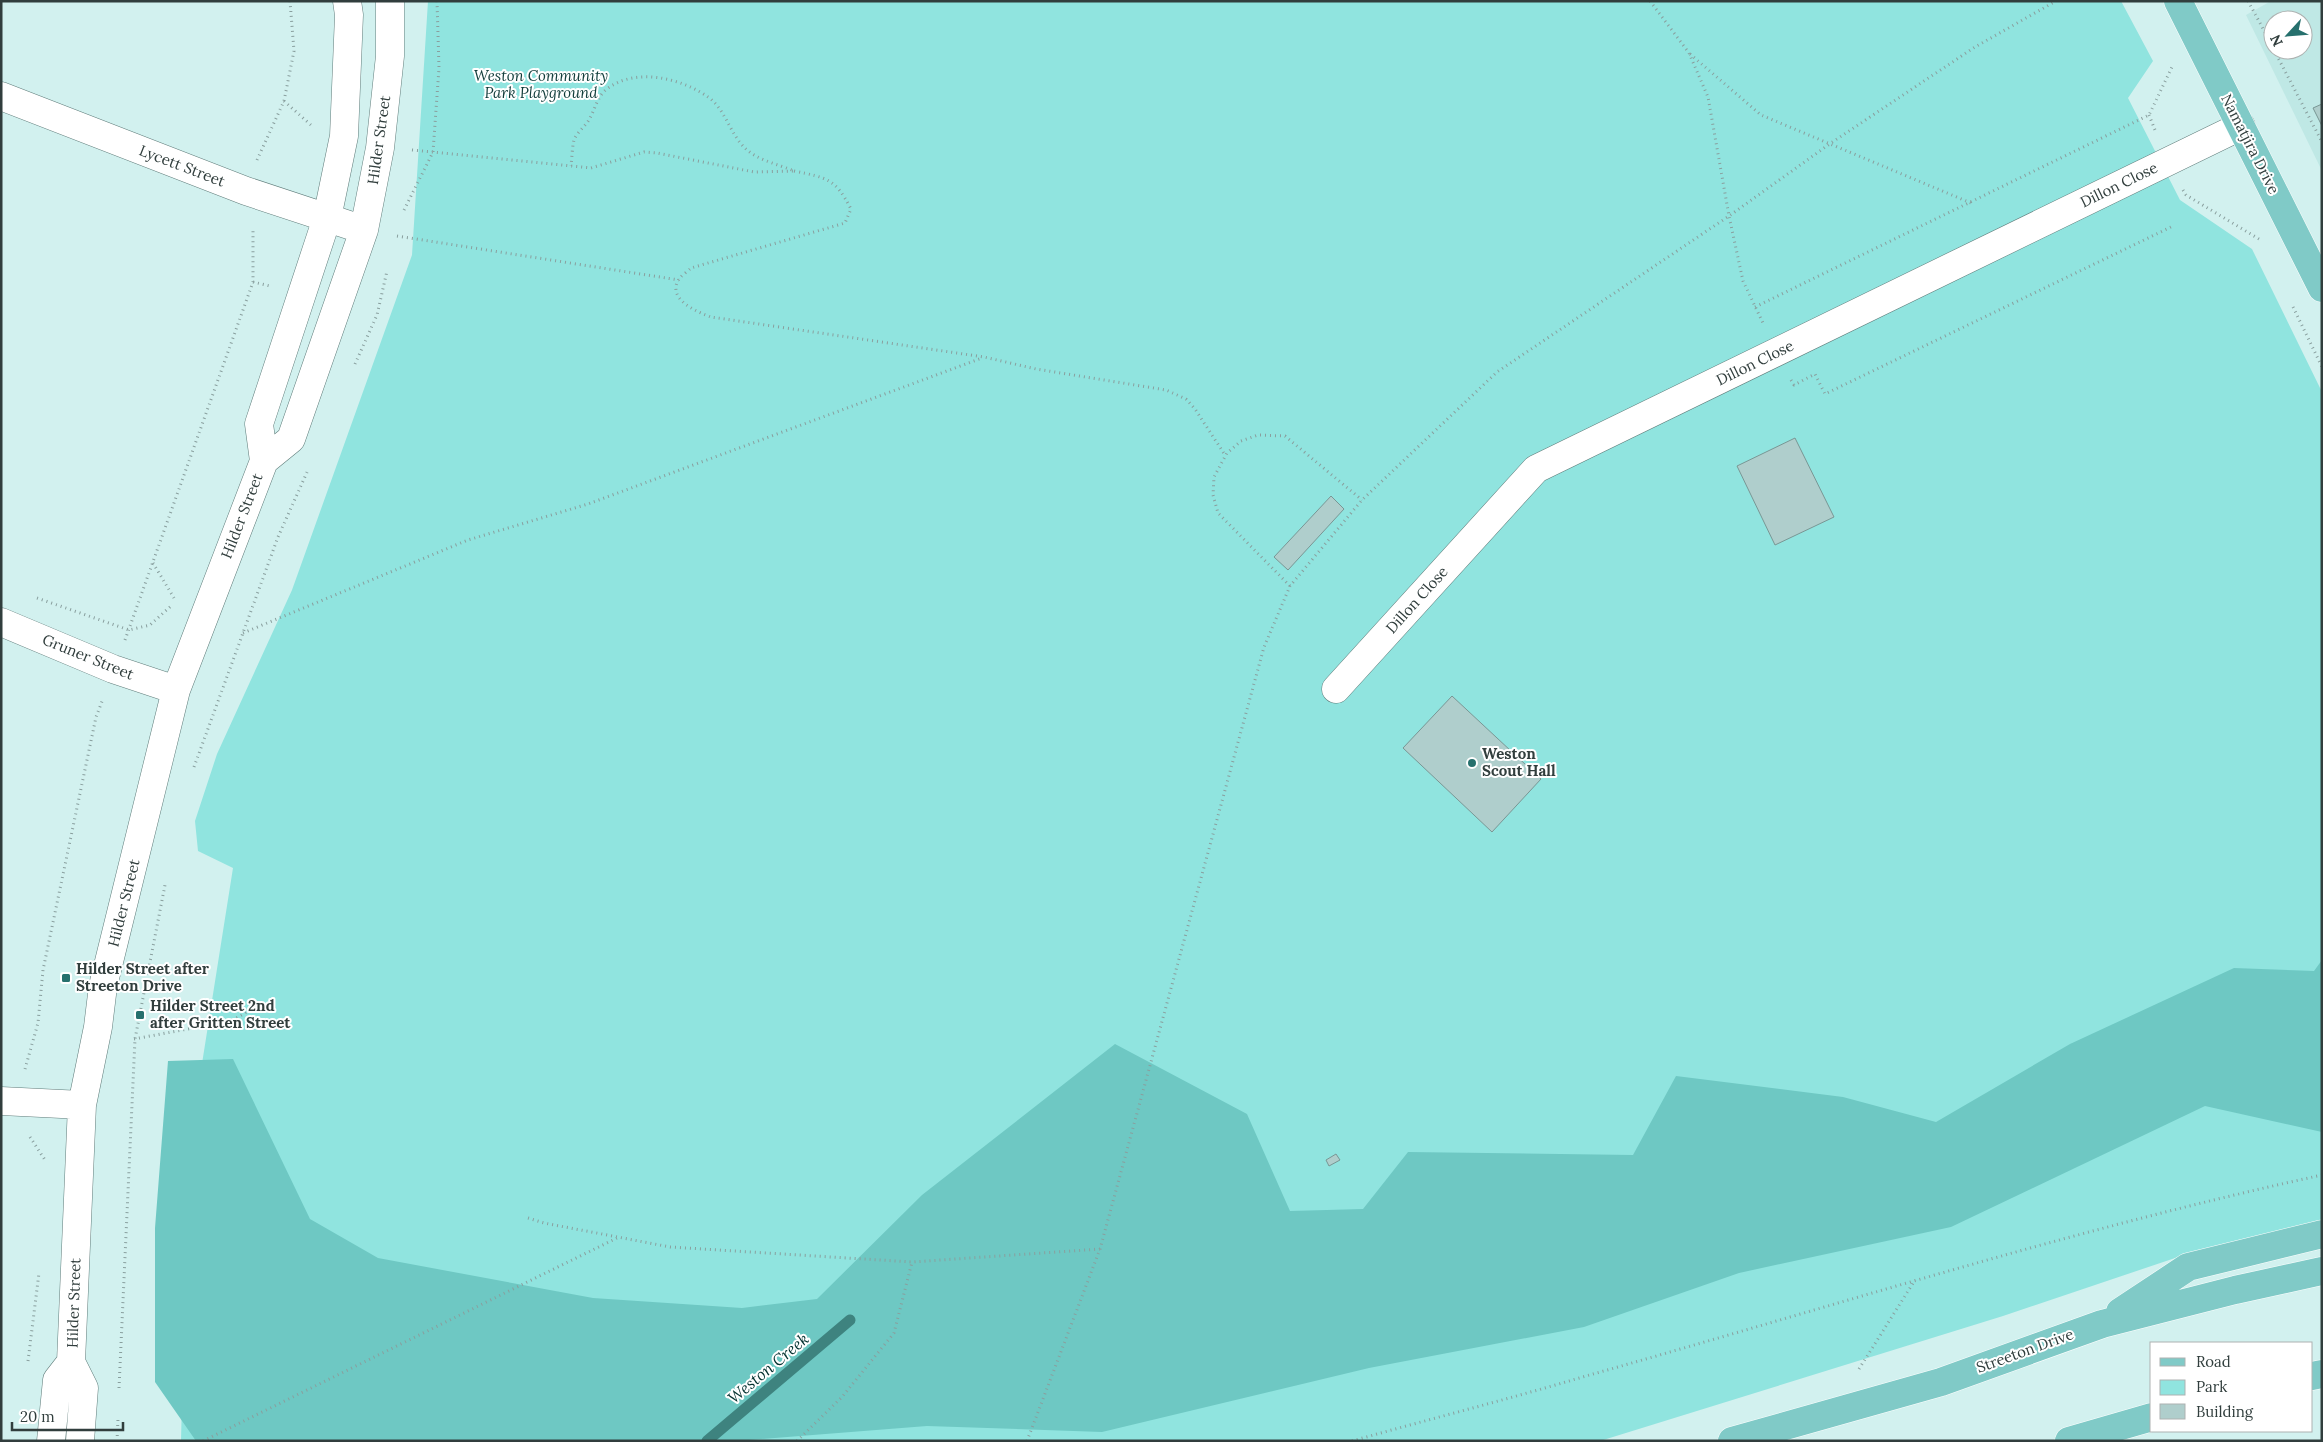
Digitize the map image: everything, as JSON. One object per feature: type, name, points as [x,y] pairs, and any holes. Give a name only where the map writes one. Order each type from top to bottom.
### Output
[{"type":"main road","name":"Namatjira Drive","points":[[2178,1],[2322,288]]},
{"type":"main road","points":[[2102,1324],[2188,1267],[2322,1234]]},
{"type":"main road","name":"Streeton Drive","points":[[1732,1441],[1834,1410],[1941,1382],[2102,1324],[2235,1290],[2322,1271]]},
{"type":"main road","points":[[2069,1441],[2150,1418]]},
{"type":"street","name":"Hilder Street","points":[[80,1441],[84,1388],[71,1362],[82,1105],[98,1027],[103,986],[176,690],[264,461],[259,424],[327,218],[344,136],[349,15],[347,1]]},
{"type":"street","name":"Hilder Street","points":[[264,461],[291,439],[364,230],[380,148],[390,56],[390,1]]},
{"type":"street","name":"Lycett Street","points":[[1,96],[246,191],[364,230]]},
{"type":"street","name":"Dillon Close","points":[[1336,690],[1536,470],[2241,126]]},
{"type":"street","name":"Gruner Street","points":[[1,622],[113,669],[176,690]]},
{"type":"street","points":[[9,1101],[82,1105]]},
{"type":"street","name":"Hilder Street","points":[[51,1441],[57,1380],[71,1362]]},
{"type":"path","points":[[47,1166],[45,1159],[23,1129],[9,1101],[38,1023],[43,970],[96,717],[129,630],[253,282],[253,224],[246,191],[284,101],[294,51],[290,1]]},
{"type":"path","points":[[404,211],[433,152],[440,68],[437,1]]},
{"type":"path","points":[[1650,1],[1656,13],[1689,53],[1761,115],[1972,203]]},
{"type":"path","points":[[2248,1],[2263,29]]},
{"type":"path","points":[[1689,53],[1708,97],[1729,216],[1743,281],[1794,384],[1815,374],[1825,394],[2173,226]]},
{"type":"path","points":[[2280,60],[2322,142]]},
{"type":"path","points":[[1755,307],[1972,203],[2149,115],[2174,63]]},
{"type":"path","points":[[571,166],[574,138],[589,121],[601,95],[607,89],[618,82],[646,77],[674,81],[706,96],[719,108],[744,147],[753,155],[794,171],[821,177],[841,188],[851,209],[845,222],[691,268],[678,280],[677,290],[681,300],[690,309],[711,317],[984,357],[1036,369],[1166,390],[1186,399],[1195,409],[1225,455]]},
{"type":"path","points":[[284,101],[309,125],[344,136]]},
{"type":"path","points":[[380,148],[591,168],[644,152],[754,172],[794,171]]},
{"type":"path","points":[[2186,195],[2259,238],[2263,247]]},
{"type":"path","points":[[394,244],[398,227]]},
{"type":"path","points":[[364,230],[678,280]]},
{"type":"path","points":[[353,368],[377,315],[390,262]]},
{"type":"path","points":[[2288,298],[2322,367]]},
{"type":"path","points":[[243,634],[468,540],[588,504],[984,357]]},
{"type":"path","points":[[1290,586],[1218,512],[1213,495],[1214,477],[1225,455],[1234,446],[1249,437],[1267,434],[1285,436],[1362,500]]},
{"type":"path","points":[[193,770],[278,537],[310,466]]},
{"type":"path","points":[[29,595],[129,630],[150,625],[172,605],[175,597],[153,563]]},
{"type":"path","points":[[119,1392],[135,1040],[165,883]]},
{"type":"path","points":[[98,1027],[135,1040],[231,1021],[256,1007]]},
{"type":"path","points":[[1352,1441],[1585,1377],[1916,1280],[2243,1192],[2322,1175]]},
{"type":"path","points":[[528,1218],[544,1223],[670,1247],[912,1262],[1100,1249]]},
{"type":"path","points":[[203,1441],[618,1237]]},
{"type":"path","points":[[797,1441],[842,1397],[894,1333],[912,1262]]},
{"type":"path","points":[[27,1364],[40,1268]]},
{"type":"path","points":[[1834,1410],[1916,1280]]},
{"type":"path","points":[[117,1441],[118,1411]]},
{"type":"shaded area","points":[[2271,1],[2322,1],[2322,171],[2268,60],[2313,60],[2313,10],[2263,10],[2263,50],[2246,15]]},
{"type":"shaded area","points":[[2322,960],[2322,1132],[2205,1106],[1951,1227],[1739,1273],[1584,1327],[1369,1368],[1102,1432],[927,1426],[736,1441],[196,1441],[155,1382],[155,1228],[168,1061],[233,1059],[310,1219],[378,1258],[593,1298],[742,1308],[817,1299],[922,1195],[1115,1044],[1247,1114],[1290,1211],[1363,1209],[1408,1152],[1633,1155],[1676,1076],[1843,1097],[1936,1122],[2070,1044],[2234,968],[2314,971]]},
{"type":"green space","name":"Weston Community Park Playground","points":[[428,1],[2121,1],[2153,61],[2128,98],[2180,200],[2252,249],[2322,392],[2322,1223],[2187,1254],[2003,1316],[1600,1441],[181,1441],[188,1152],[233,868],[198,851],[195,821],[217,754],[292,590],[412,255]]},
{"type":"building","points":[[2322,104],[2322,126],[2313,108]]},
{"type":"building","points":[[1795,438],[1834,517],[1775,545],[1737,466]]},
{"type":"building","points":[[1331,496],[1344,509],[1288,570],[1274,557]]},
{"type":"building","name":"Weston Scout Hall","points":[[1452,696],[1541,779],[1492,832],[1403,748]]},
{"type":"building","points":[[1336,1154],[1340,1160],[1329,1166],[1326,1160]]},
{"type":"waterway","name":"Weston Creek","points":[[707,1441],[850,1320]]},
{"type":"place","name":"Weston Scout Hall","points":[[1472,763]]},
{"type":"place","name":"Hilder Street after Streeton Drive","points":[[66,978]]},
{"type":"place","name":"Hilder Street 2nd after Gritten Street","points":[[140,1015]]}]
